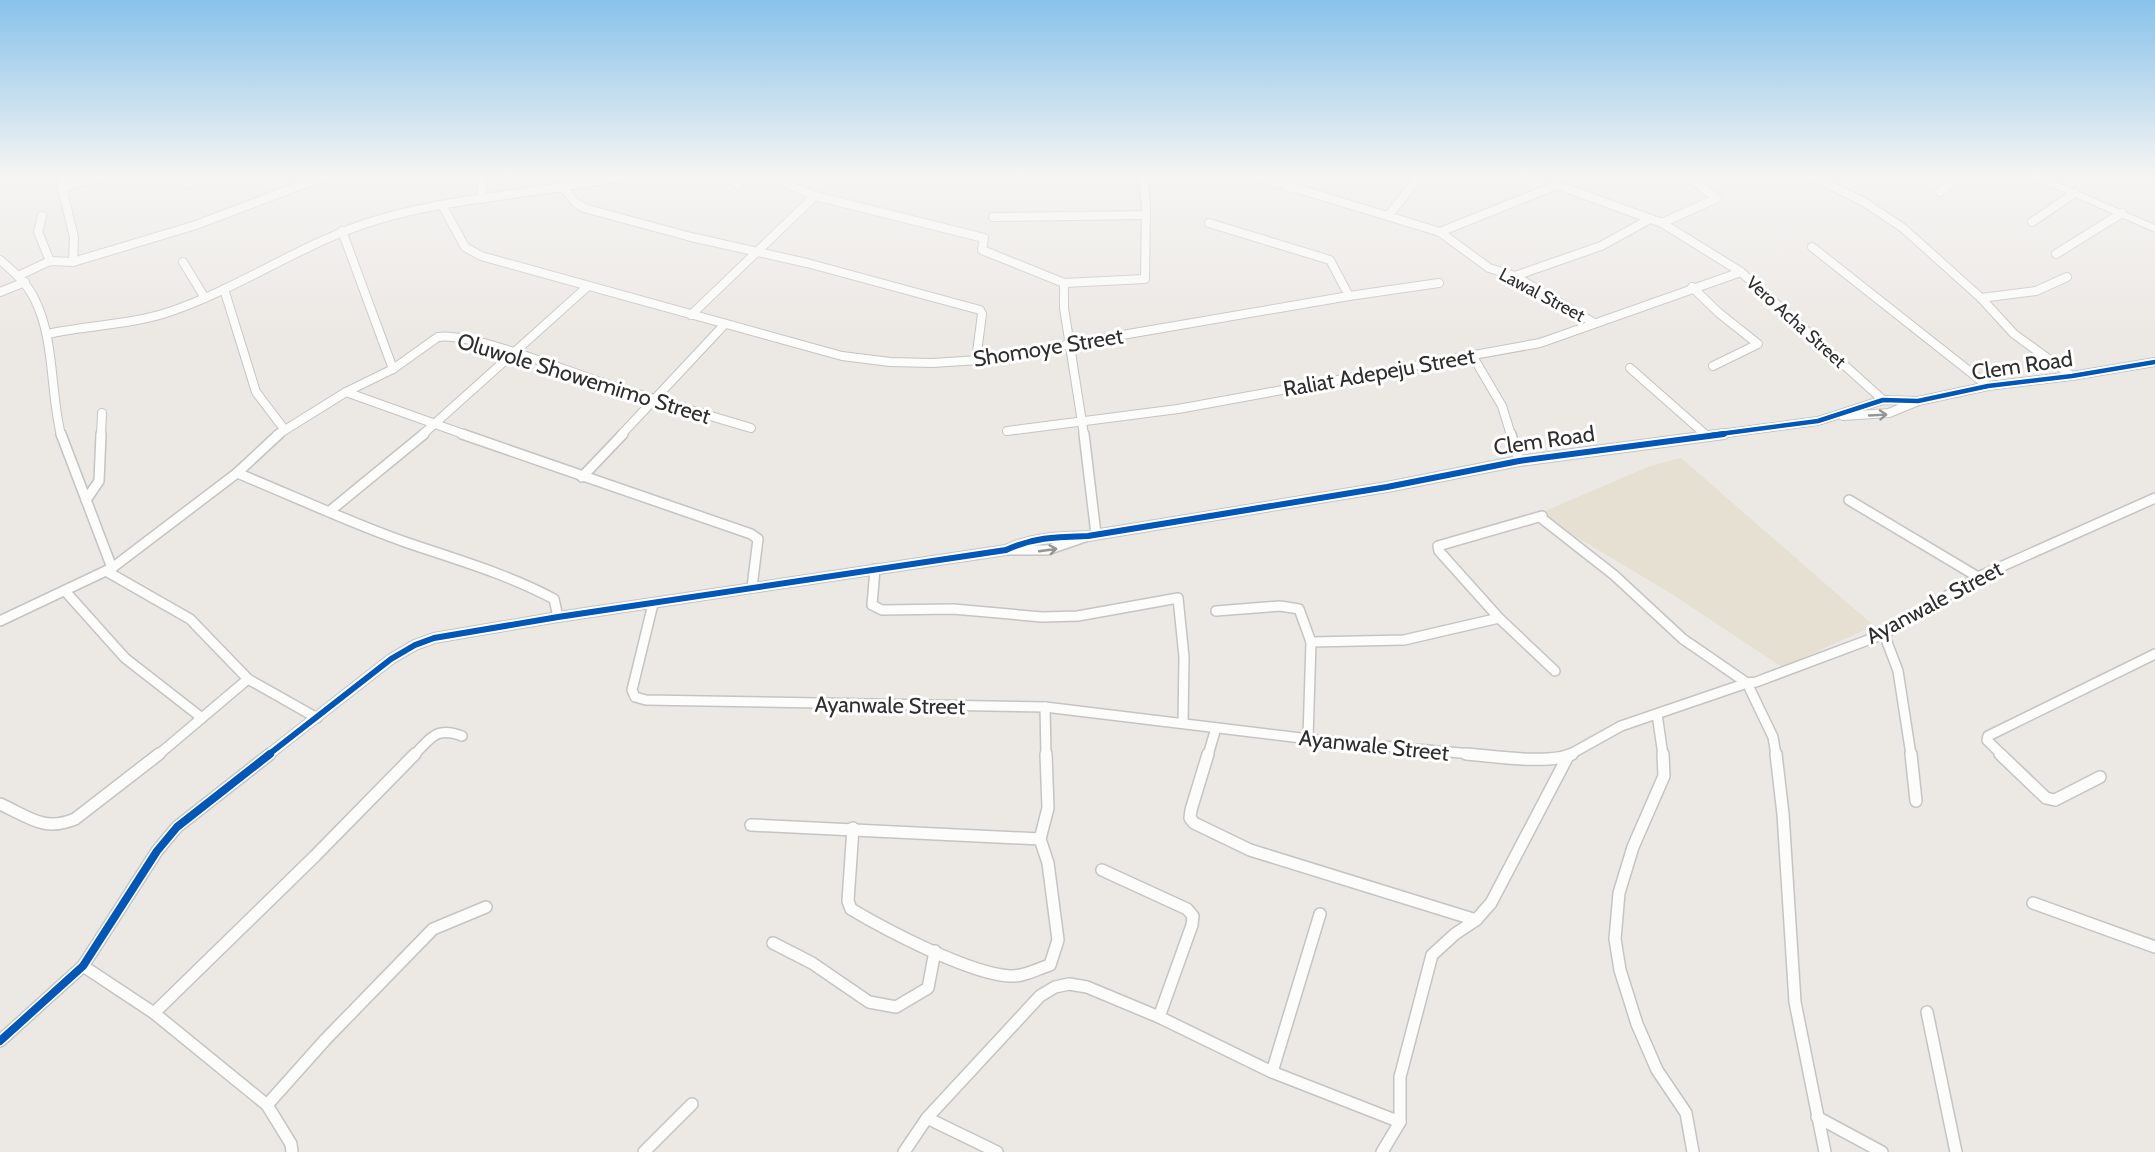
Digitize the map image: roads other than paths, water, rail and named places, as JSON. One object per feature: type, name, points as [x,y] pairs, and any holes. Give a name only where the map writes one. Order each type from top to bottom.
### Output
[{"type":"street","points":[[39,230],[50,261]]},
{"type":"street","points":[[72,230],[73,262]]},
{"type":"street","points":[[0,292],[50,261],[73,262],[178,230]]},
{"type":"street","points":[[47,334],[79,327],[155,317],[205,298],[266,266],[346,230]]},
{"type":"street","name":"Shomoye Street","points":[[456,230],[465,247],[471,252],[587,287],[724,325],[862,359],[911,363],[1012,358],[1070,344],[1349,296],[1439,283]]},
{"type":"street","points":[[664,230],[807,263],[980,310],[982,314],[976,360]]},
{"type":"street","points":[[691,315],[780,230]]},
{"type":"street","points":[[953,230],[984,238],[982,250],[1064,283],[1117,283],[1145,279],[1146,230]]},
{"type":"street","points":[[1231,230],[1330,260],[1349,296]]},
{"type":"street","name":"Lawal Street","points":[[1436,230],[1490,268],[1515,276],[1594,323]]},
{"type":"street","points":[[1515,276],[1601,246],[1630,230]]},
{"type":"street","name":"Vero Acha Street","points":[[1673,230],[1742,272],[1883,400]]},
{"type":"street","points":[[1905,230],[1981,298],[2014,334],[2072,376]]},
{"type":"street","points":[[2056,254],[2095,230]]},
{"type":"street","points":[[342,231],[393,369]]},
{"type":"street","points":[[1812,247],[1988,386]]},
{"type":"street","points":[[0,260],[32,289],[47,334],[61,433],[109,570],[190,620],[224,652],[248,679],[317,718]]},
{"type":"street","points":[[183,262],[205,298]]},
{"type":"street","name":"Raliat Adepeju Street","points":[[1007,431],[1178,409],[1540,343],[1571,334],[1594,323],[1692,287],[1742,272]]},
{"type":"street","points":[[1981,298],[2036,291],[2067,277]]},
{"type":"street","points":[[1006,550],[1027,552],[1051,550],[1068,546],[1092,535],[1083,423],[1064,308],[1064,283]]},
{"type":"street","points":[[330,511],[434,425],[587,287]]},
{"type":"street","points":[[1692,287],[1719,313],[1758,344],[1713,366]]},
{"type":"street","points":[[224,289],[256,392],[284,429]]},
{"type":"street","points":[[582,477],[724,325]]},
{"type":"street","name":"Oluwole Showemimo Street","points":[[0,621],[109,570],[237,473],[284,429],[346,392],[393,369],[432,341],[444,336],[473,341],[514,353],[655,400],[751,428]]},
{"type":"street","points":[[1472,355],[1502,406],[1519,461]]},
{"type":"street","name":"Clem Road","points":[[0,1041],[83,966],[166,838],[193,813],[391,659],[415,645],[449,635],[558,617],[1006,550],[1042,537],[1092,535],[1387,487],[1519,461],[1818,421],[1883,400],[1918,401],[1988,386],[2072,376],[2155,362]]},
{"type":"street","points":[[1630,368],[1706,435]]},
{"type":"street","points":[[346,392],[434,425],[755,536],[758,539],[752,587]]},
{"type":"street","points":[[1834,416],[1887,415],[1901,411],[1918,401]]},
{"type":"street","points":[[86,500],[99,481],[102,413]]},
{"type":"street","points":[[237,473],[406,542],[490,569],[532,587],[554,599],[558,617]]},
{"type":"street","name":"Ayanwale Street","points":[[653,604],[632,690],[635,697],[646,700],[1045,707],[1216,728],[1511,758],[1568,756],[1612,730],[1747,683],[1756,682],[1884,634],[1978,577],[2155,498]]},
{"type":"street","points":[[1849,500],[1978,577]]},
{"type":"street","points":[[1556,671],[1499,618],[1439,551],[1438,546],[1542,516],[1540,517],[1614,575],[1683,639],[1747,683],[1773,737],[1776,751],[1783,814],[1795,1002],[1825,1152]]},
{"type":"street","points":[[875,569],[873,605],[882,610],[953,609],[1042,617],[1078,616],[1178,598],[1184,657],[1183,723]]},
{"type":"street","points":[[65,591],[125,658],[202,718]]},
{"type":"street","points":[[1216,611],[1281,606],[1299,609],[1311,642],[1308,738]]},
{"type":"street","points":[[1311,642],[1366,643],[1404,640],[1444,633],[1499,618]]},
{"type":"street","points":[[1884,634],[1890,645],[1899,685],[1916,801]]},
{"type":"street","points":[[2100,777],[2055,800],[2046,798],[1986,740],[1988,736],[2154,656]]},
{"type":"street","points":[[0,804],[46,825],[60,825],[75,819],[151,761],[248,679]]},
{"type":"street","points":[[853,828],[848,901],[851,909],[935,951],[993,974],[1010,976],[1050,965],[1058,940],[1048,863],[1040,839],[1048,808],[1045,707]]},
{"type":"street","points":[[1657,714],[1665,769],[1664,777],[1644,819],[1617,900],[1615,938],[1625,987],[1639,1029],[1657,1070],[1689,1119],[1693,1152]]},
{"type":"street","points":[[1216,728],[1191,810],[1190,818],[1194,823],[1260,853],[1476,920]]},
{"type":"street","points":[[154,1013],[315,856],[438,731],[446,730],[462,736]]},
{"type":"street","points":[[1382,1152],[1400,1122],[1400,1077],[1432,955],[1455,933],[1476,920],[1491,903],[1568,756]]},
{"type":"street","points":[[751,825],[853,828],[1040,839]]},
{"type":"street","points":[[1102,870],[1187,909],[1193,916],[1192,925],[1159,1017]]},
{"type":"street","points":[[2033,903],[2155,947]]},
{"type":"street","points":[[267,1105],[325,1040],[433,930],[486,907]]},
{"type":"street","points":[[1272,1072],[1320,914]]},
{"type":"street","points":[[773,943],[812,963],[869,1002],[896,1007],[928,988],[935,951]]},
{"type":"street","points":[[83,966],[154,1013],[267,1105],[291,1144],[292,1152]]},
{"type":"street","points":[[904,1152],[927,1118],[1040,996],[1055,987],[1070,984],[1087,987],[1159,1017],[1272,1072],[1400,1122]]},
{"type":"street","points":[[1927,1012],[1956,1152]]},
{"type":"street","points":[[644,1152],[692,1104]]},
{"type":"street","points":[[927,1118],[997,1152]]},
{"type":"street","points":[[1817,1118],[1882,1152]]}]
